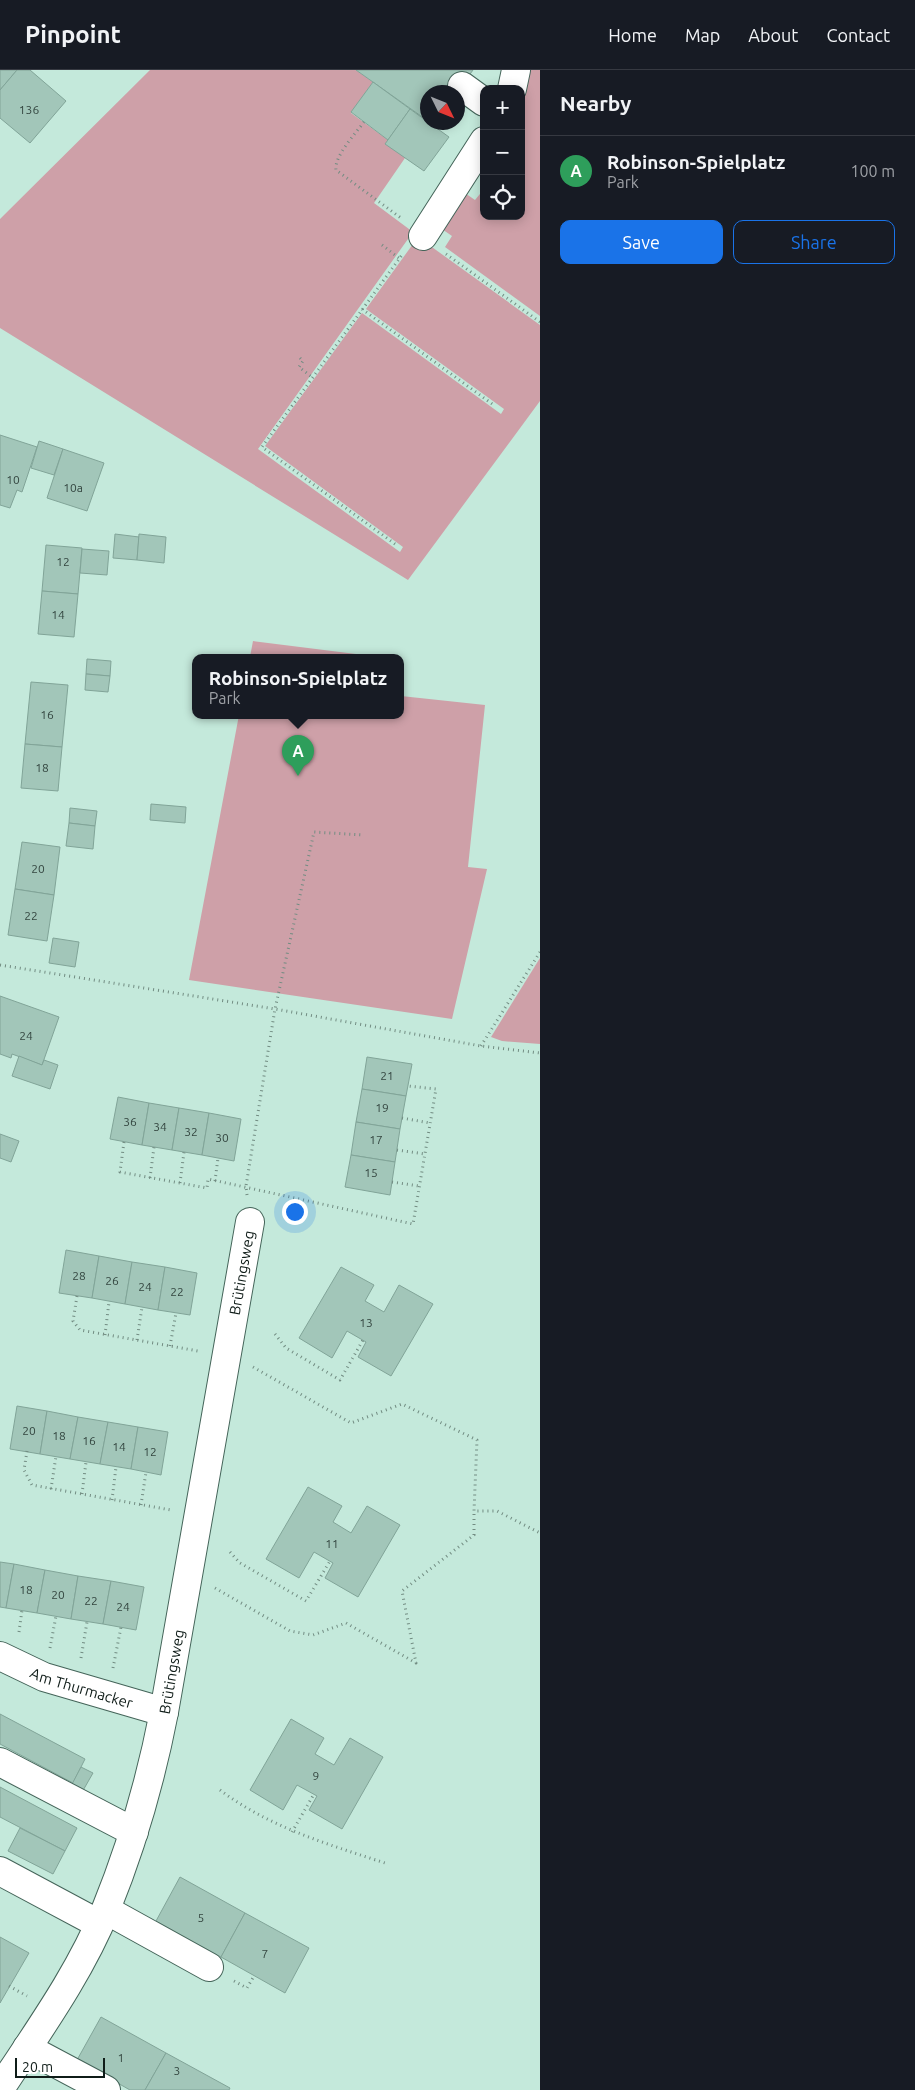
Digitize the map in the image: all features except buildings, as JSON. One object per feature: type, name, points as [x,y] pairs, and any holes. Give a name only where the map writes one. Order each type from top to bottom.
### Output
[{"type":"street","points":[[513,85],[516,70]]},
{"type":"street","points":[[465,88],[480,99]]},
{"type":"street","points":[[410,236],[480,146]]},
{"type":"street","name":"Brütingsweg","points":[[0,2089],[75,1971],[102,1917],[134,1832],[155,1756],[164,1712],[250,1222]]},
{"type":"street","name":"Am Thurmacker","points":[[0,1656],[44,1677],[164,1712]]},
{"type":"street","points":[[0,1762],[134,1832]]},
{"type":"street","points":[[0,1871],[209,1967]]},
{"type":"street","points":[[27,2048],[106,2090]]},
{"type":"path","points":[[364,122],[340,155],[335,166],[336,170],[410,236],[399,258],[262,447],[395,544]]},
{"type":"path","points":[[382,245],[399,258]]},
{"type":"path","points":[[445,253],[540,322]]},
{"type":"path","points":[[362,309],[495,406]]},
{"type":"path","points":[[300,358],[303,361],[299,366],[313,378]]},
{"type":"path","points":[[250,1222],[246,1186],[276,1009],[314,832],[363,835]]},
{"type":"path","points":[[481,1046],[540,952]]},
{"type":"path","points":[[0,965],[276,1009],[481,1046],[540,1053]]},
{"type":"path","points":[[124,1142],[120,1172],[207,1188],[208,1179],[413,1224],[436,1089],[408,1086]]},
{"type":"path","points":[[402,1118],[430,1123]]},
{"type":"path","points":[[150,1178],[154,1147]]},
{"type":"path","points":[[397,1150],[425,1154]]},
{"type":"path","points":[[180,1183],[184,1152]]},
{"type":"path","points":[[215,1181],[218,1158]]},
{"type":"path","points":[[392,1182],[419,1186]]},
{"type":"path","points":[[77,1296],[73,1321],[80,1330],[199,1352]]},
{"type":"path","points":[[105,1335],[110,1302]]},
{"type":"path","points":[[137,1340],[142,1308]]},
{"type":"path","points":[[170,1346],[176,1313]]},
{"type":"path","points":[[275,1334],[286,1348],[340,1380],[363,1340]]},
{"type":"path","points":[[214,1588],[290,1631],[313,1635],[346,1623],[416,1663],[402,1591],[474,1535],[477,1440],[402,1404],[351,1423],[260,1370],[246,1364]]},
{"type":"path","points":[[27,1451],[24,1470],[32,1485],[180,1512]]},
{"type":"path","points":[[51,1489],[56,1456]]},
{"type":"path","points":[[82,1494],[86,1462]]},
{"type":"path","points":[[112,1500],[116,1467]]},
{"type":"path","points":[[141,1505],[146,1472]]},
{"type":"path","points":[[474,1511],[497,1511],[540,1533]]},
{"type":"path","points":[[230,1552],[240,1563],[306,1601],[330,1561]]},
{"type":"path","points":[[76,1687],[87,1622]]},
{"type":"path","points":[[108,1695],[120,1627]]},
{"type":"path","points":[[220,1790],[233,1800],[292,1832],[385,1863]]},
{"type":"path","points":[[292,1832],[314,1794]]},
{"type":"path","points":[[10,1986],[34,2000]]},
{"type":"shaded area","points":[[150,70],[356,70],[373,82],[351,113],[388,140],[405,158],[374,203],[413,232],[258,449],[400,552],[403,547],[265,446],[362,313],[501,414],[504,409],[366,309],[418,237],[540,325],[540,401],[408,580],[0,328],[0,219]]},
{"type":"shaded area","points":[[528,70],[540,70],[540,316],[445,247],[452,236],[439,227],[462,191],[475,200],[480,194],[480,220],[525,220],[524,85]]},
{"type":"shaded area","points":[[253,641],[356,654],[251,654]]},
{"type":"shaded area","points":[[404,696],[485,705],[468,867],[487,869],[452,1019],[189,980],[238,719],[404,719]]},
{"type":"shaded area","points":[[540,958],[540,1044],[502,1041],[491,1037]]},
{"type":"place","name":"Robinson-Spielplatz","points":[[298,776]]}]
